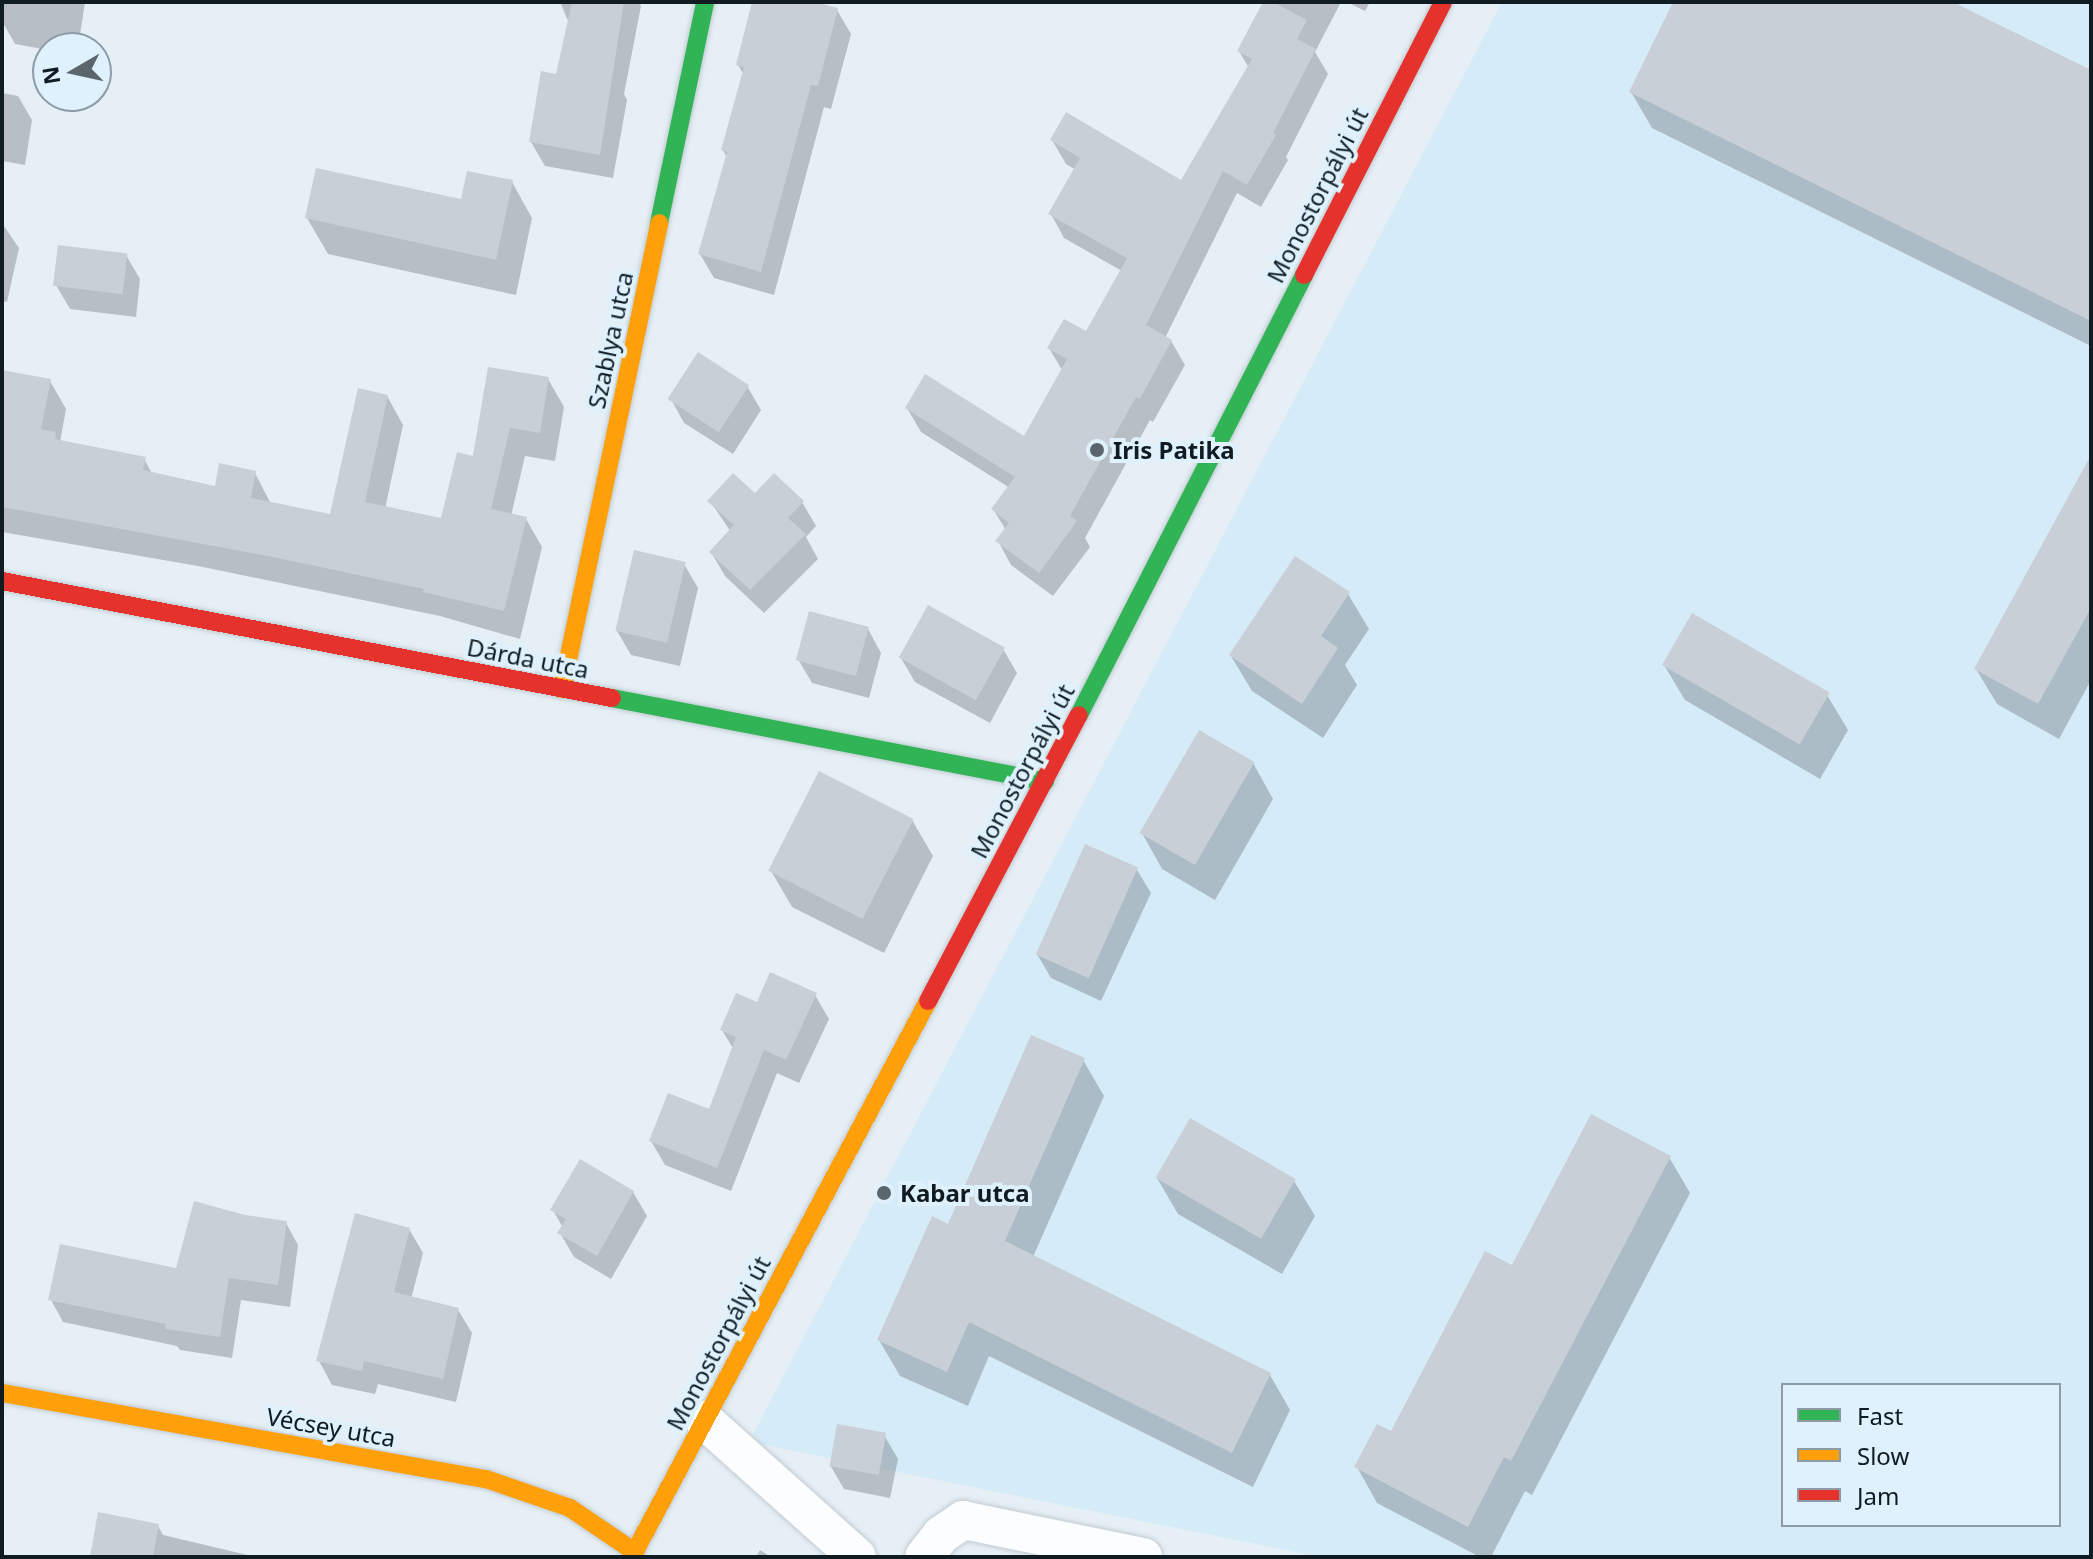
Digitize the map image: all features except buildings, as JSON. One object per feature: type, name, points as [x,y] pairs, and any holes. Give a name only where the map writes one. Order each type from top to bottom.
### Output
[{"type":"street","name":"Szablya utca","points":[[562,689],[705,2]]},
{"type":"street","name":"Monostorpályi út","points":[[634,1554],[1045,781],[1443,2]]},
{"type":"street","name":"Dárda utca","points":[[2,581],[1045,781]]},
{"type":"street","name":"Vécsey utca","points":[[2,1393],[486,1479],[570,1508],[634,1554]]},
{"type":"street","points":[[704,1420],[857,1557]]},
{"type":"street","points":[[924,1557],[941,1535],[963,1520],[1143,1557]]},
{"type":"shaded area","points":[[1502,2],[2091,2],[2091,1557],[1320,1557],[749,1442]]},
{"type":"traffic: fast","points":[[659,223],[705,2]]},
{"type":"traffic: fast","points":[[1079,715],[1304,275]]},
{"type":"traffic: fast","points":[[612,698],[1045,781]]},
{"type":"traffic: slow","points":[[562,689],[659,223]]},
{"type":"traffic: slow","points":[[632,1557],[928,1001]]},
{"type":"traffic: slow","points":[[2,1393],[486,1479],[570,1508],[635,1552]]},
{"type":"traffic: jam","points":[[1304,275],[1443,2]]},
{"type":"traffic: jam","points":[[2,581],[612,698]]},
{"type":"traffic: jam","points":[[928,1001],[1079,715]]},
{"type":"place","name":"Iris Patika","points":[[1097,450]]},
{"type":"place","name":"Kabar utca","points":[[884,1193]]}]
